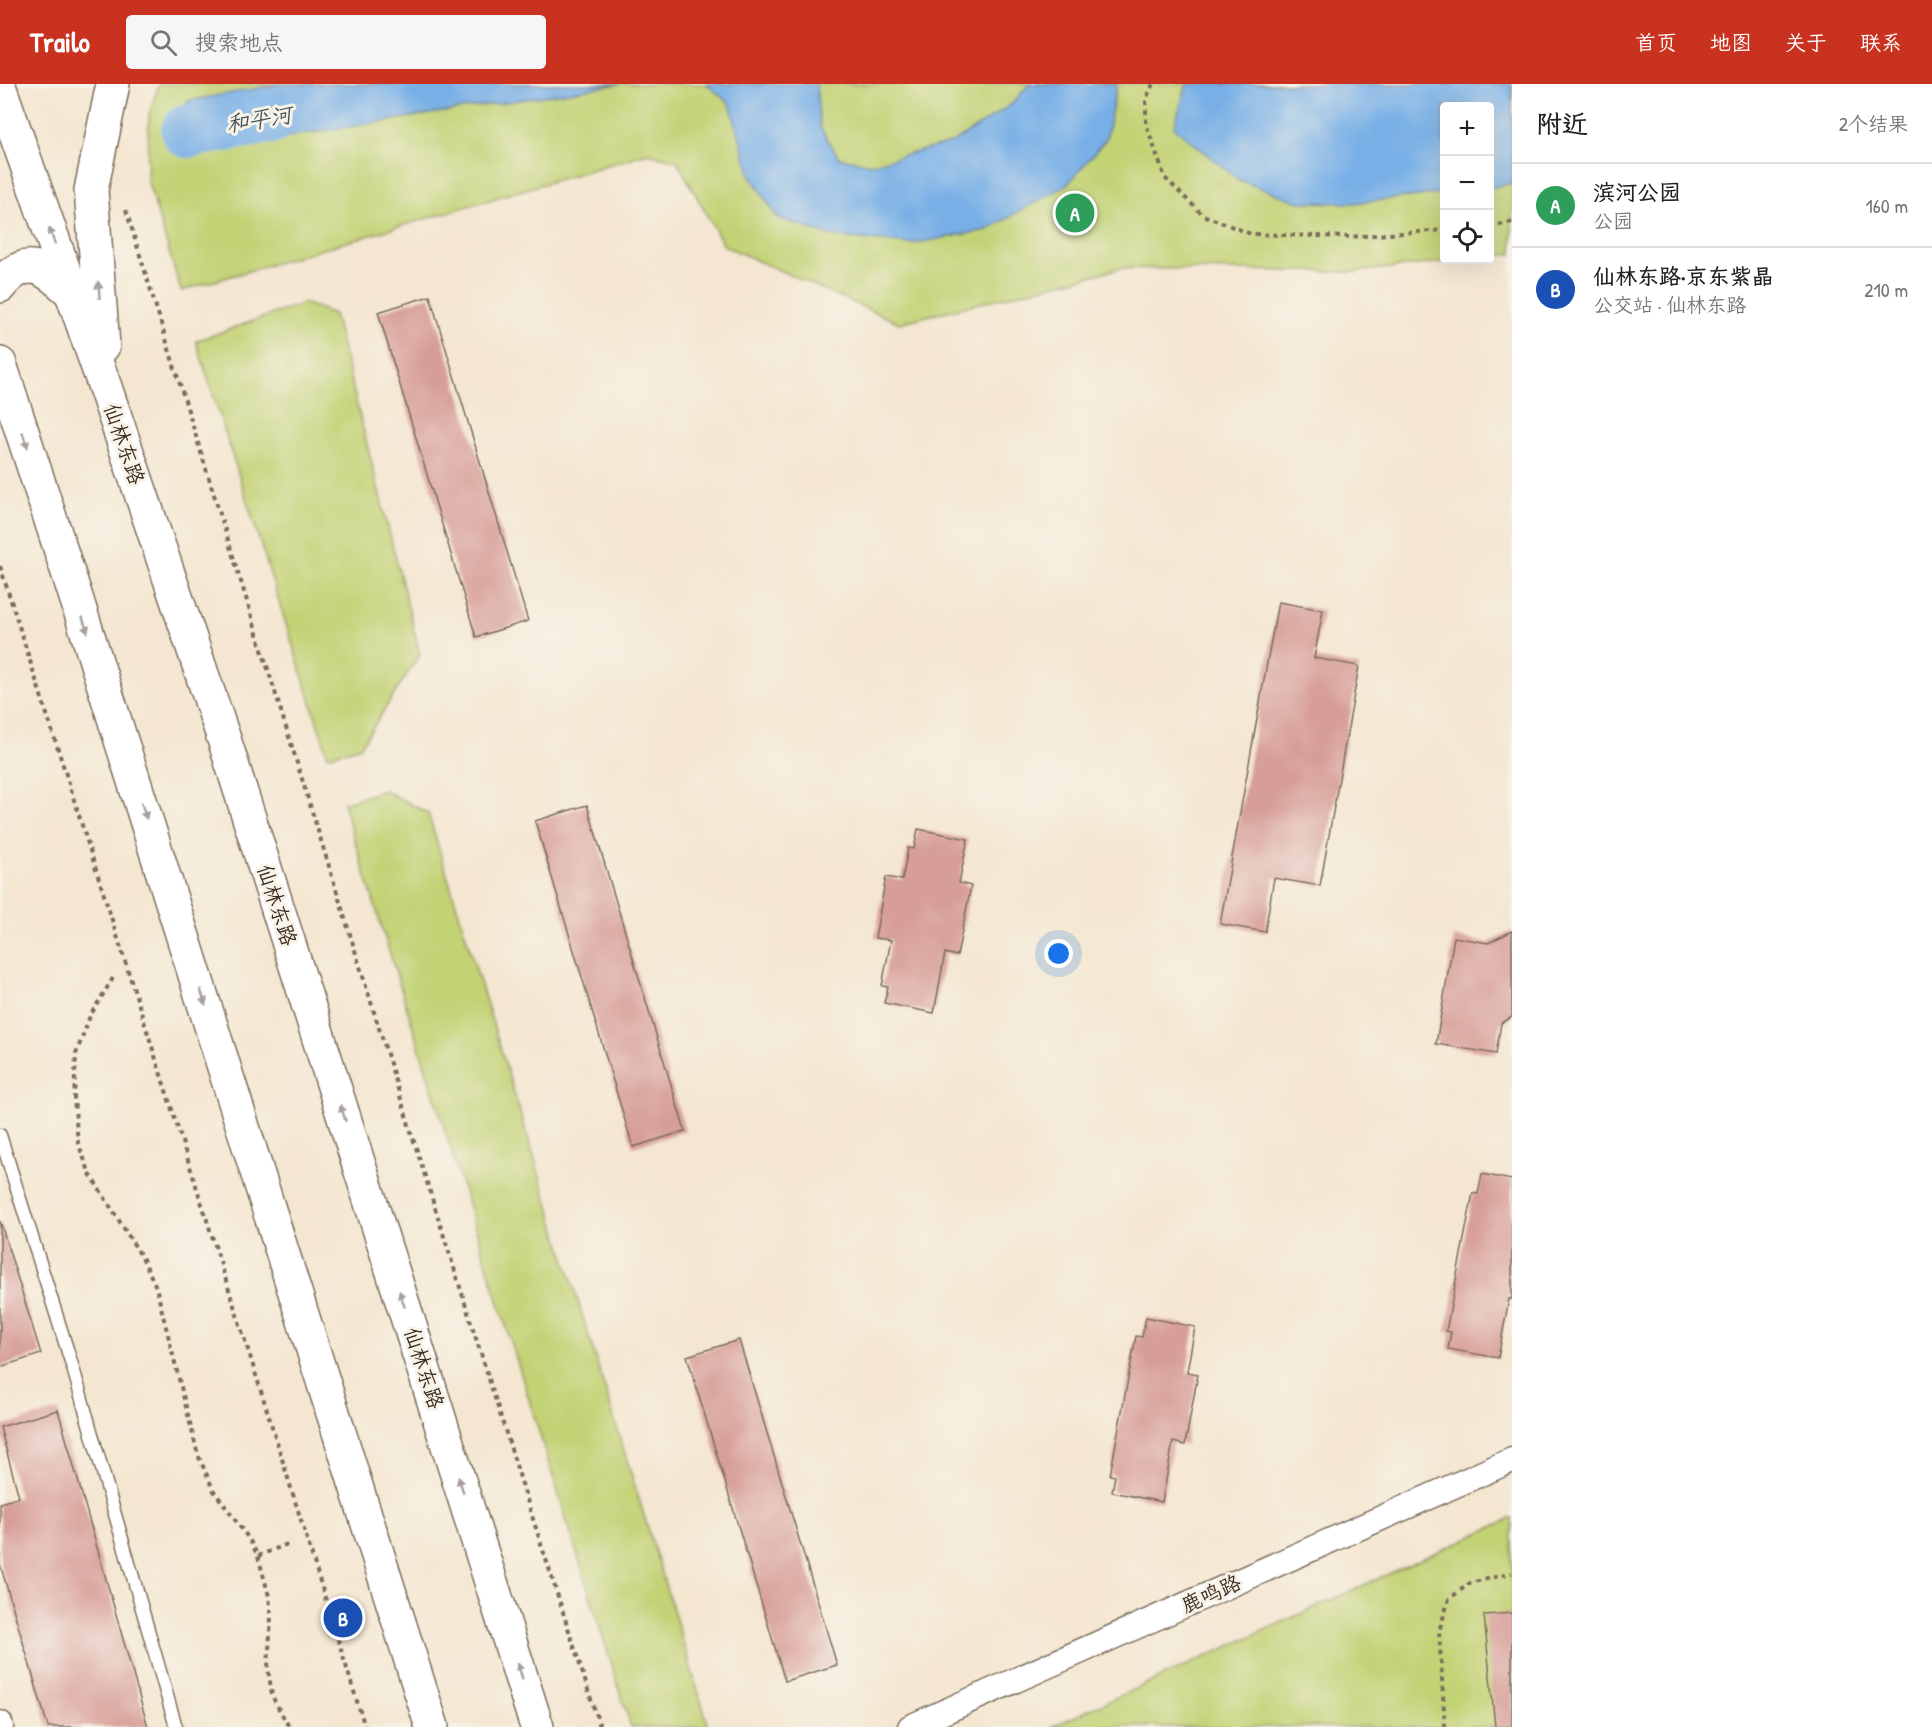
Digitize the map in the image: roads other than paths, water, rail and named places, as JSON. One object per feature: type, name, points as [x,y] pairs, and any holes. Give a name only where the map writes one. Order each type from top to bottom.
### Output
[{"type":"main road","points":[[106,390],[91,190],[113,84]]},
{"type":"main road","name":"仙林东路","points":[[0,89],[73,294],[229,754],[537,1727]]},
{"type":"main road","points":[[0,286],[9,274],[25,266],[39,267],[52,274],[73,294]]},
{"type":"main road","points":[[0,364],[74,591],[432,1727]]},
{"type":"street","name":"鹿鸣路","points":[[910,1727],[1512,1460]]},
{"type":"lane","points":[[0,1135],[76,1379],[176,1727]]},
{"type":"water","points":[[281,84],[620,84],[204,150],[187,101]]},
{"type":"water","points":[[706,84],[816,84],[820,127],[839,158],[872,164],[954,142],[1012,104],[1029,84],[1117,84],[1106,139],[1068,184],[987,230],[911,244],[831,236],[778,218],[751,177],[730,104]]},
{"type":"water","points":[[1187,84],[1512,84],[1512,183],[1494,187],[1494,102],[1440,102],[1440,193],[1354,203],[1299,202],[1239,180],[1174,127]]},
{"type":"waterway","name":"和平河","points":[[188,131],[271,117]]},
{"type":"place","name":"滨河公园","points":[[1075,213]]},
{"type":"place","name":"仙林东路·京东紫晶","points":[[343,1618]]}]
